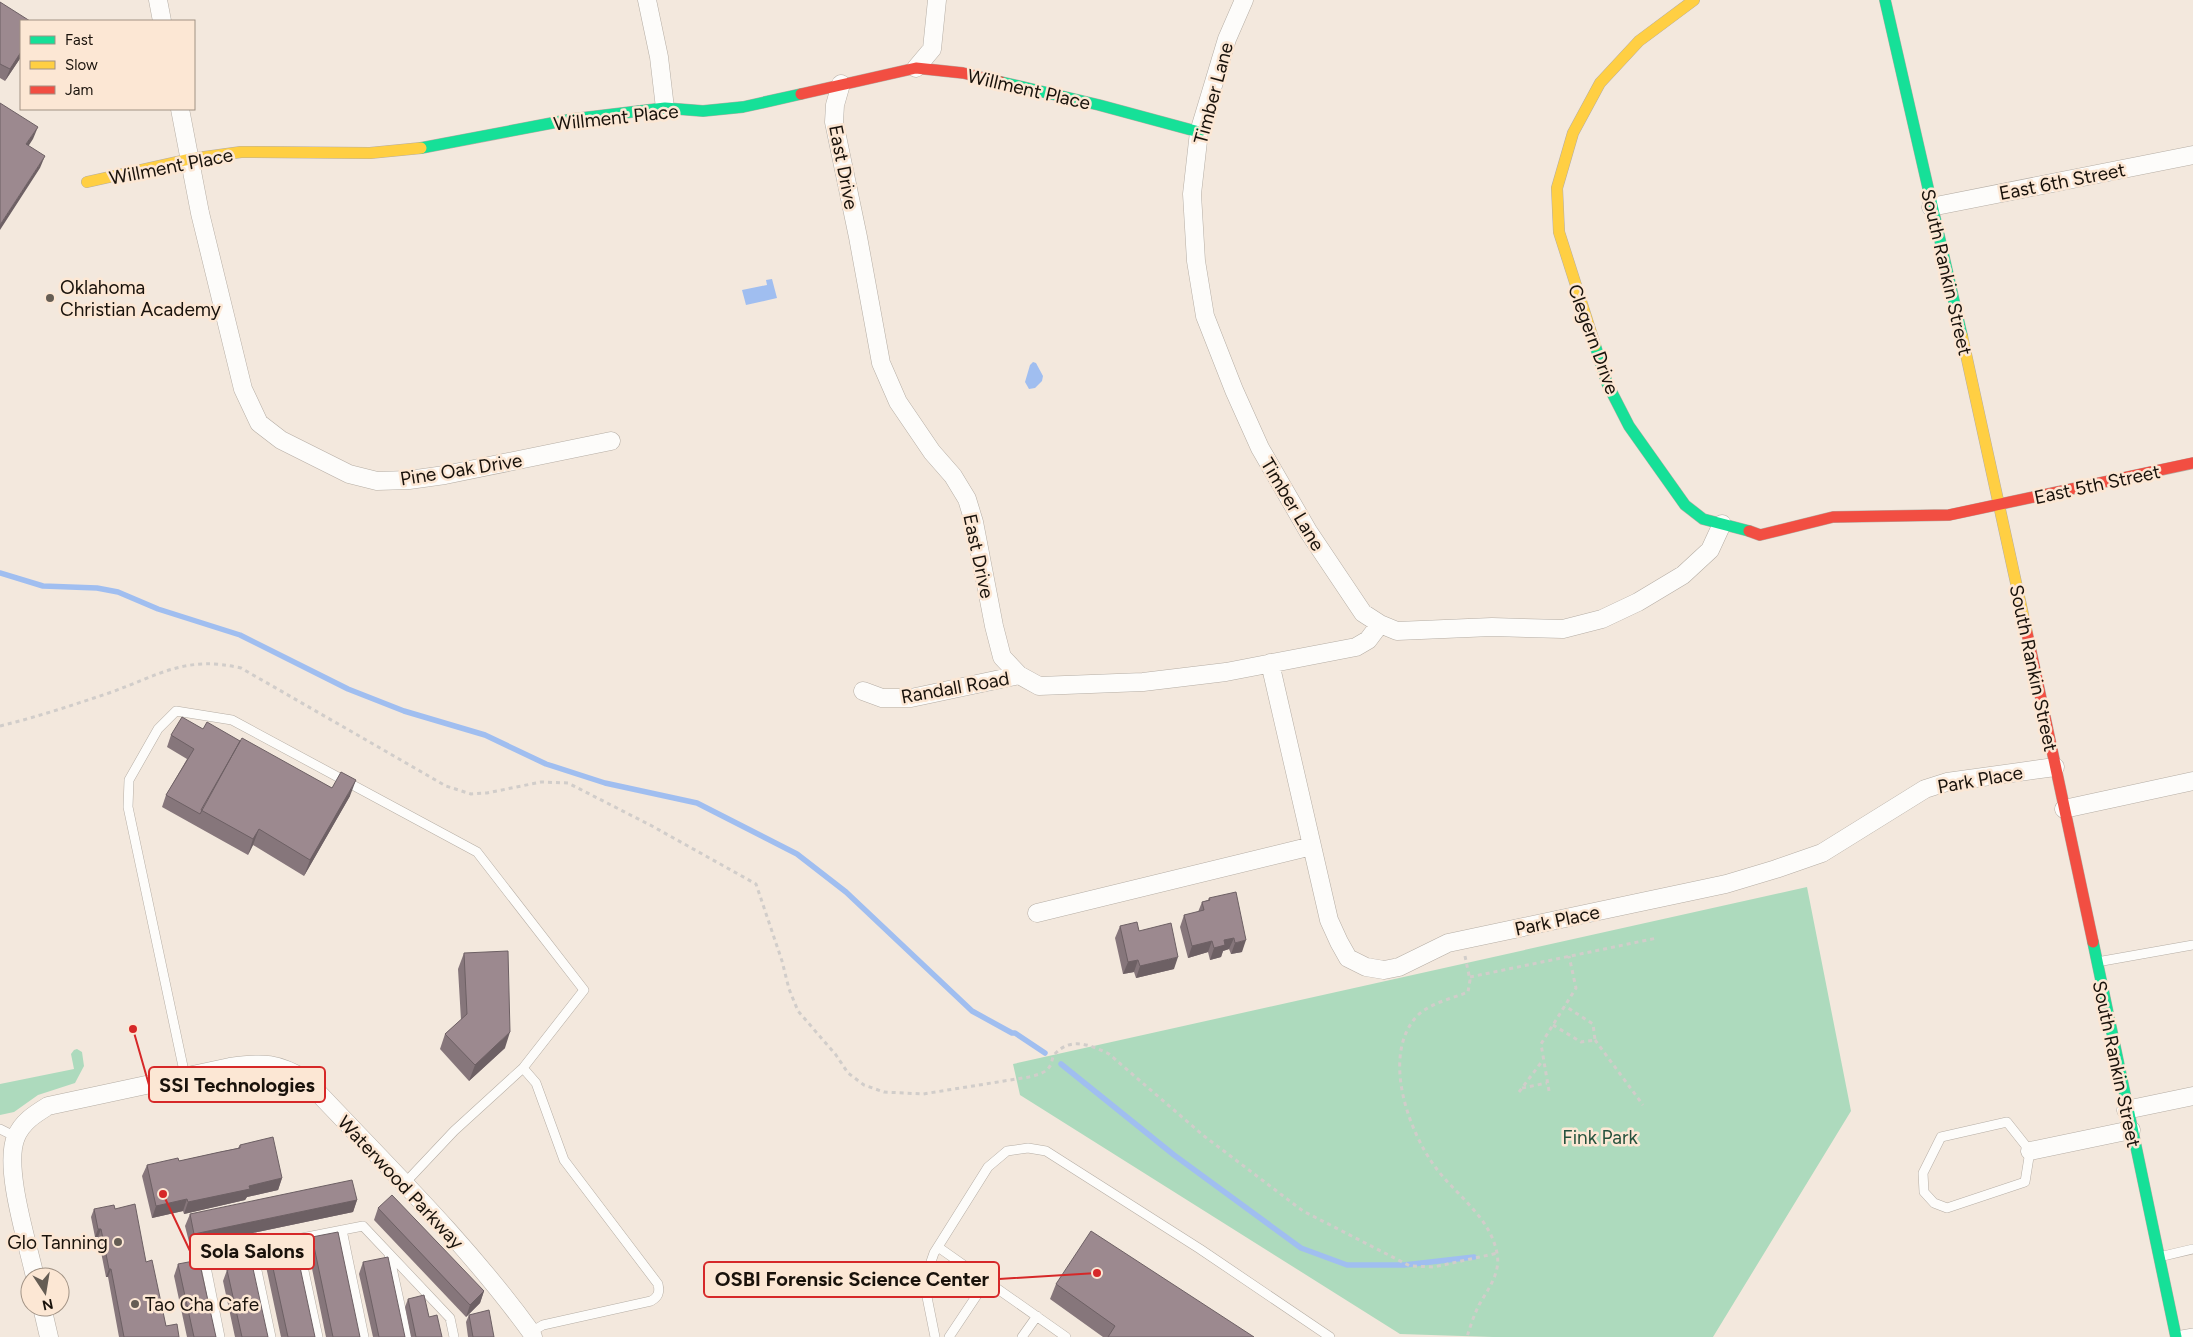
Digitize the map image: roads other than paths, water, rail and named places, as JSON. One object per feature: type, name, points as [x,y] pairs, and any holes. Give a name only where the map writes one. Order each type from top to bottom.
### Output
[{"type":"street","points":[[158,0],[162,20]]},
{"type":"street","points":[[647,0],[659,57],[665,108]]},
{"type":"street","points":[[916,68],[932,49],[937,0]]},
{"type":"street","name":"Timber Lane","points":[[1244,0],[1227,39],[1199,132],[1192,194],[1196,261],[1205,316],[1234,390],[1260,448],[1308,531],[1362,613],[1380,624],[1397,631],[1492,627],[1563,629],[1602,619],[1638,602],[1683,575],[1710,550],[1722,524]]},
{"type":"street","name":"Clegern Drive","points":[[1694,0],[1639,40],[1600,84],[1573,133],[1557,188],[1559,232],[1606,383],[1629,426],[1685,505],[1703,519],[1760,535],[1833,516],[1949,515],[2000,504]]},
{"type":"street","name":"South Rankin Street","points":[[1885,0],[2000,504],[2126,1110],[2176,1337]]},
{"type":"street","name":"Willment Place","points":[[87,182],[190,159],[241,152],[370,153],[437,146],[573,119],[665,108],[703,111],[743,107],[916,68],[971,75],[1099,105],[1199,132]]},
{"type":"street","name":"East Drive","points":[[841,84],[835,105],[834,122],[858,237],[881,363],[898,402],[928,446],[953,476],[966,499],[974,522],[994,626],[1002,657],[1019,675],[1039,686],[1143,682],[1208,674],[1356,647],[1368,640],[1380,624]]},
{"type":"street","name":"Pine Oak Drive","points":[[180,110],[200,213],[243,389],[260,423],[281,440],[349,474],[377,481],[409,480],[445,475],[611,441]]},
{"type":"street","name":"East 6th Street","points":[[1931,207],[2193,155]]},
{"type":"street","name":"East 5th Street","points":[[2000,504],[2193,464]]},
{"type":"street","name":"Park Place","points":[[1270,663],[1330,920],[1338,942],[1348,958],[1366,967],[1384,970],[1399,967],[1448,943],[1726,884],[1822,853],[1925,789],[1947,782],[2054,766]]},
{"type":"street","name":"Randall Road","points":[[863,691],[882,698],[910,698],[1019,675]]},
{"type":"street","points":[[2064,809],[2193,782]]},
{"type":"street","points":[[1037,913],[1312,846]]},
{"type":"street","name":"Waterwood Parkway","points":[[34,1267],[12,1172],[12,1152],[8,1133],[48,1106],[185,1076],[256,1063],[270,1064],[288,1069],[306,1080],[405,1183],[502,1291],[532,1334]]},
{"type":"street","points":[[2126,1110],[2193,1096]]},
{"type":"street","points":[[2030,1151],[2131,1130]]},
{"type":"street","points":[[44,1317],[49,1337]]},
{"type":"lane","points":[[185,1076],[128,807],[129,780],[158,729],[176,711],[232,720],[477,852],[584,990],[523,1068],[454,1132],[405,1183]]},
{"type":"lane","points":[[2095,963],[2193,945]]},
{"type":"lane","points":[[523,1068],[536,1083],[564,1160],[658,1284],[659,1291],[657,1298],[651,1302],[544,1325],[532,1334]]},
{"type":"lane","points":[[2007,1122],[2030,1151],[2025,1182],[1947,1208],[1934,1202],[1924,1192],[1923,1172],[1941,1137],[2007,1122]]},
{"type":"lane","points":[[935,1337],[924,1282],[938,1247],[988,1167],[1007,1152],[1028,1148],[1046,1151],[1200,1249],[1330,1337]]},
{"type":"lane","points":[[220,1337],[204,1257],[363,1226],[450,1318],[454,1337]]},
{"type":"lane","points":[[342,1230],[364,1337]]},
{"type":"lane","points":[[297,1238],[318,1337]]},
{"type":"lane","points":[[938,1247],[1066,1337]]},
{"type":"lane","points":[[252,1248],[271,1337]]},
{"type":"lane","points":[[2158,1257],[2193,1249]]},
{"type":"lane","points":[[389,1254],[407,1337]]},
{"type":"lane","points":[[949,1337],[987,1280]]},
{"type":"lane","points":[[1022,1337],[1038,1316]]},
{"type":"lane","points":[[2176,1337],[2193,1333]]},
{"type":"water","points":[[772,279],[777,298],[746,305],[742,290],[767,285],[766,280]]},
{"type":"water","points":[[1033,362],[1036,363],[1043,376],[1042,381],[1035,388],[1029,389],[1025,382],[1030,365]]},
{"type":"waterway","points":[[0,573],[43,586],[97,588],[118,592],[158,609],[240,635],[348,689],[404,711],[485,735],[546,764],[605,783],[697,803],[797,854],[846,892],[972,1011],[1015,1033],[1045,1053]]},
{"type":"waterway","points":[[1061,1064],[1174,1155],[1301,1248],[1347,1265],[1404,1265],[1474,1257]]},
{"type":"place","name":"Oklahoma Christian Academy","points":[[50,298]]},
{"type":"place","name":"SSI Technologies","points":[[133,1029]]},
{"type":"place","name":"Sola Salons","points":[[163,1194]]},
{"type":"place","name":"Glo Tanning","points":[[118,1242]]},
{"type":"place","name":"OSBI Forensic Science Center","points":[[1097,1273]]},
{"type":"place","name":"Tao Cha Cafe","points":[[135,1304]]},
{"type":"park label","name":"Fink Park","points":[[1600,1137]]}]
